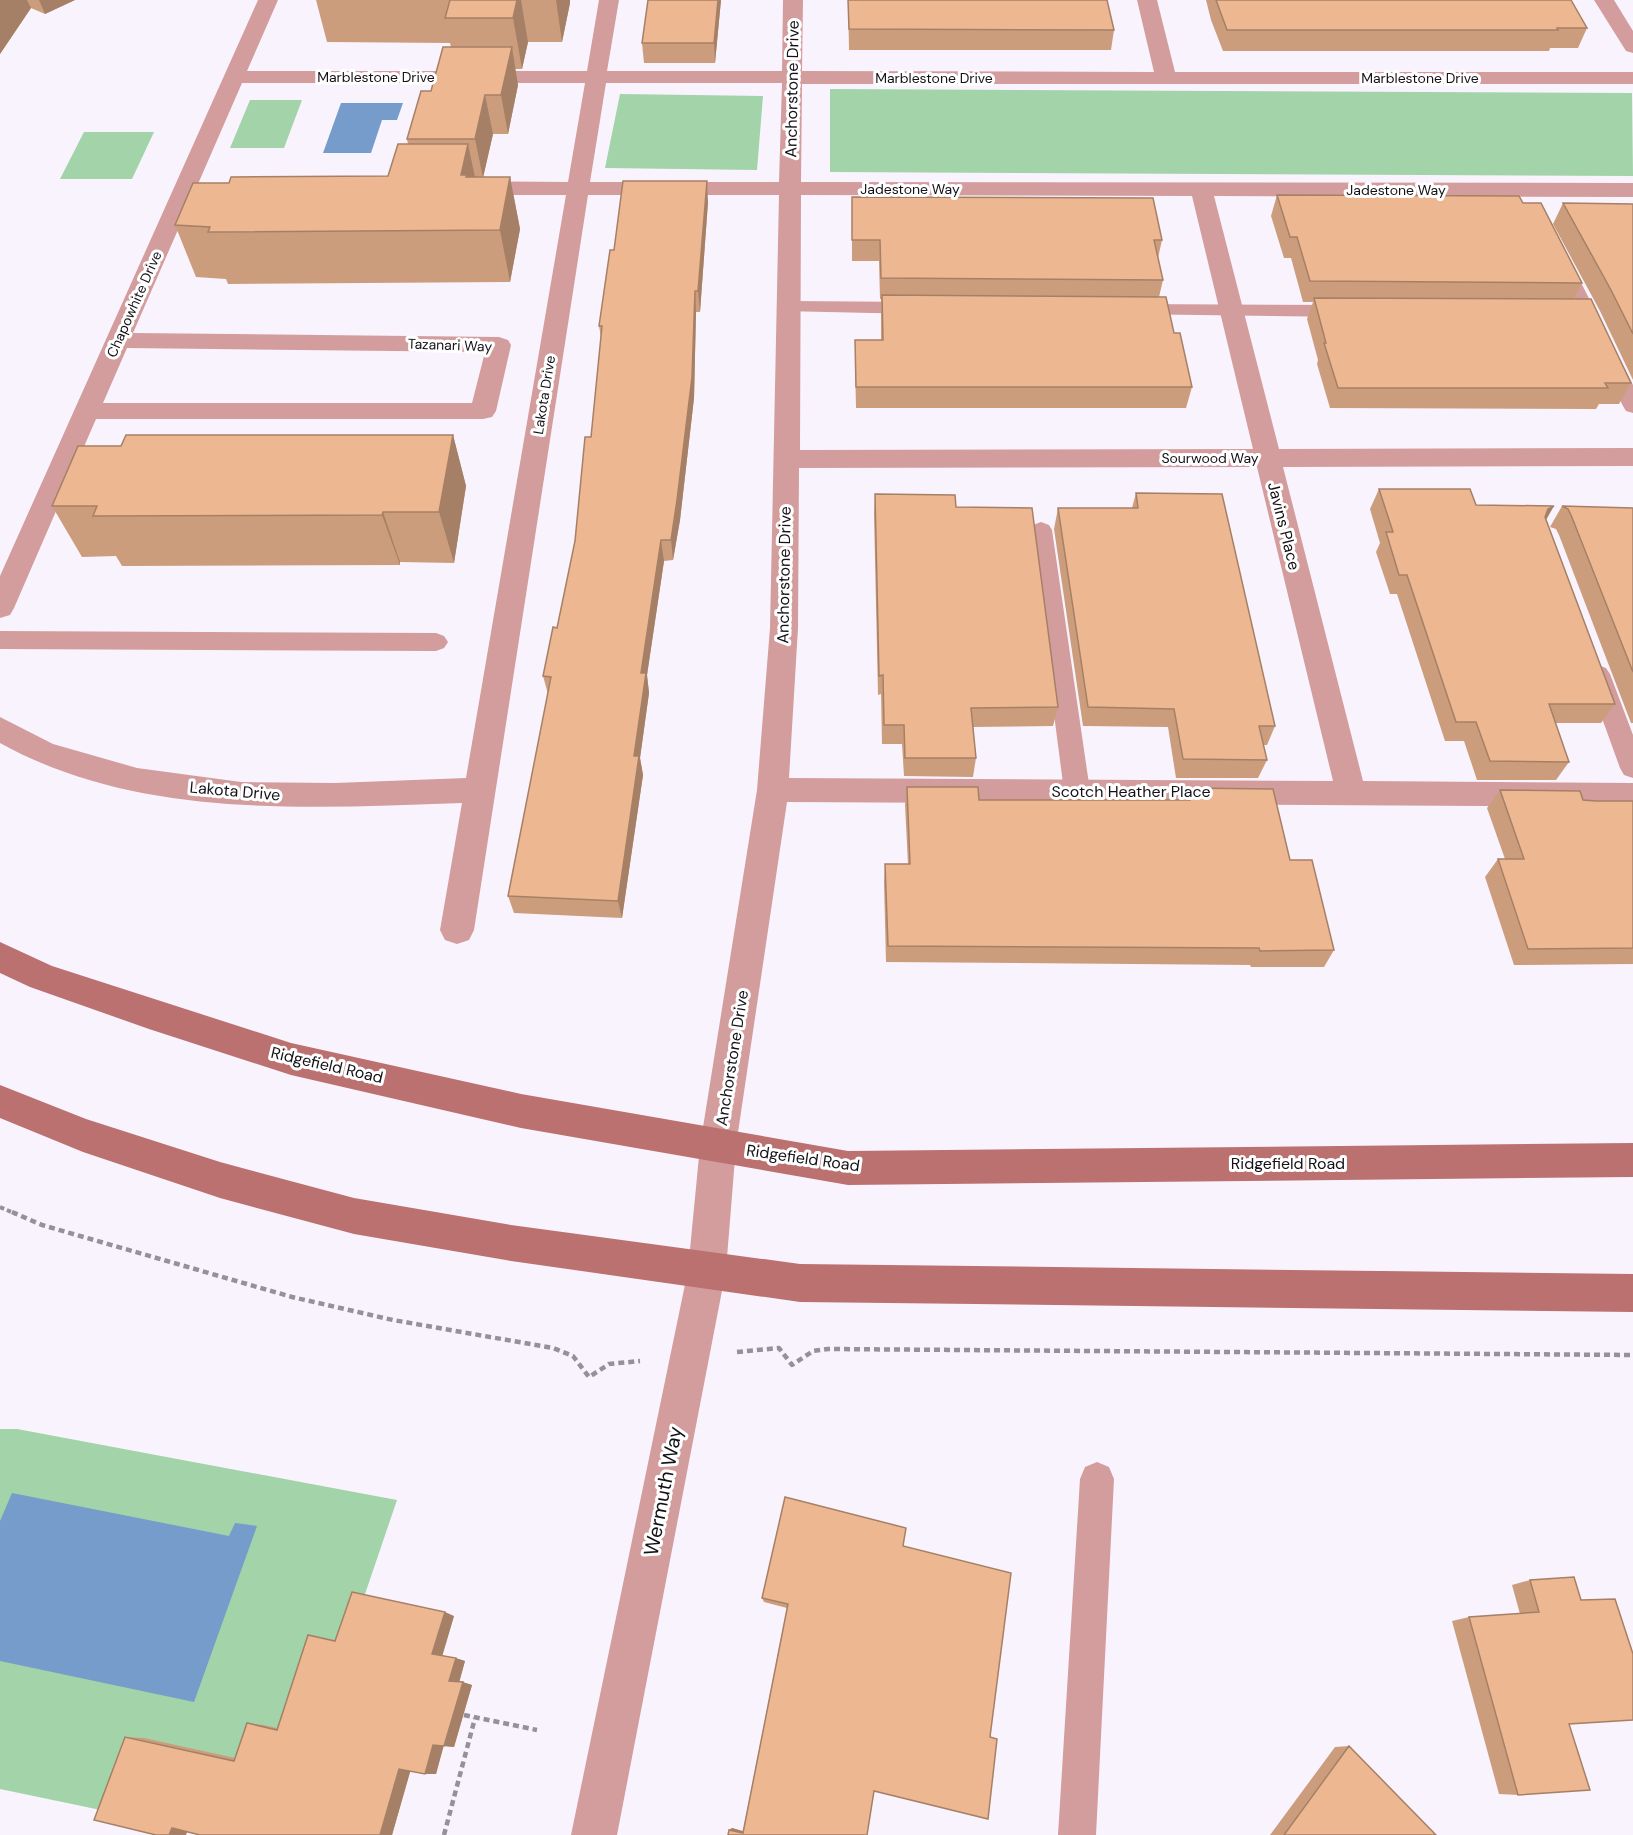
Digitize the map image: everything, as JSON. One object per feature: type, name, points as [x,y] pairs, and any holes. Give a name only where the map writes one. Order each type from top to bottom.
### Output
[{"type":"main road","name":"Ridgefield Road","points":[[0,957],[42,977],[291,1059],[521,1111],[848,1168],[1633,1160]]},
{"type":"main road","points":[[0,1101],[82,1136],[220,1180],[354,1216],[511,1243],[800,1283],[1633,1293]]},
{"type":"street","name":"Chapowhite Drive","points":[[0,608],[268,0]]},
{"type":"street","name":"Lakota Drive","points":[[457,930],[609,0]]},
{"type":"street","name":"Anchorstone Drive","points":[[718,1146],[773,790],[784,628],[793,0]]},
{"type":"street","points":[[1147,0],[1166,78]]},
{"type":"street","points":[[1604,0],[1633,47]]},
{"type":"street","name":"Marblestone Drive","points":[[234,77],[1633,78]]},
{"type":"street","points":[[186,186],[210,186]]},
{"type":"street","name":"Jadestone Way","points":[[447,188],[1633,190]]},
{"type":"street","name":"Javins Place","points":[[1201,189],[1351,793]]},
{"type":"street","name":"Tazanari Way","points":[[87,411],[483,411],[499,345],[118,340]]},
{"type":"street","name":"Sourwood Way","points":[[786,459],[1633,457]]},
{"type":"street","name":"Lakota Drive","points":[[0,729],[44,753],[137,780],[240,794],[335,795],[480,790]]},
{"type":"street","name":"Scotch Heather Place","points":[[773,790],[1633,795]]},
{"type":"street","name":"Wermuth Way","points":[[594,1835],[707,1270],[718,1146]]},
{"type":"lane","points":[[1552,245],[1588,312],[1633,406]]},
{"type":"lane","points":[[789,307],[932,308]]},
{"type":"lane","points":[[1112,310],[1362,311]]},
{"type":"lane","points":[[1564,312],[1588,312]]},
{"type":"lane","points":[[1041,530],[1077,791]]},
{"type":"lane","points":[[0,640],[436,642]]},
{"type":"lane","points":[[1591,657],[1633,768]]},
{"type":"lane","points":[[1077,1835],[1097,1479]]},
{"type":"path","points":[[0,1207],[42,1225],[292,1297],[393,1320],[553,1348],[573,1356],[589,1377],[609,1364]]},
{"type":"path","points":[[779,1348],[792,1365],[804,1355],[828,1349],[1633,1355]]},
{"type":"path","points":[[464,1715],[537,1730]]},
{"type":"path","points":[[444,1835],[476,1718]]},
{"type":"green space","points":[[830,89],[1632,93],[1633,176],[830,172]]},
{"type":"green space","points":[[620,94],[763,96],[757,170],[605,168]]},
{"type":"green space","points":[[250,100],[302,100],[284,148],[230,148]]},
{"type":"green space","points":[[84,132],[154,132],[132,179],[60,179]]},
{"type":"green space","points":[[0,1429],[17,1429],[397,1500],[348,1644],[291,1731],[250,1762],[115,1813],[0,1789]]},
{"type":"water","points":[[341,103],[403,103],[397,120],[382,120],[371,153],[323,153]]},
{"type":"water","points":[[12,1493],[229,1536],[235,1523],[257,1526],[194,1702],[0,1661],[0,1521]]},
{"type":"building","points":[[450,0],[517,0],[513,18],[445,18]]},
{"type":"building","points":[[648,0],[718,0],[714,43],[642,43]]},
{"type":"building","points":[[848,0],[1107,0],[1114,30],[849,29]]},
{"type":"building","points":[[1216,0],[1571,0],[1587,28],[1557,28],[1558,30],[1227,30]]},
{"type":"building","points":[[443,47],[512,47],[501,95],[485,95],[475,139],[407,139],[421,91],[431,91]]},
{"type":"building","points":[[398,144],[468,144],[461,175],[510,177],[500,230],[208,232],[210,227],[175,225],[193,183],[229,183],[231,177],[388,176]]},
{"type":"building","points":[[623,181],[707,181],[698,291],[695,291],[692,377],[677,500],[671,540],[661,540],[641,673],[646,673],[634,756],[639,756],[618,901],[508,896],[551,677],[543,676],[553,627],[557,628],[575,541],[585,437],[591,437],[602,326],[599,326],[610,250],[614,250]]},
{"type":"building","points":[[1277,195],[1519,196],[1523,203],[1541,203],[1582,283],[1310,281],[1297,237],[1290,237]]},
{"type":"building","points":[[852,197],[1153,198],[1162,240],[1154,240],[1163,280],[881,278],[880,240],[852,240]]},
{"type":"building","points":[[1563,203],[1633,204],[1633,334],[1611,290]]},
{"type":"building","points":[[882,295],[1166,297],[1174,333],[1180,333],[1192,387],[856,387],[855,340],[883,340]]},
{"type":"building","points":[[1314,298],[1591,299],[1631,383],[1605,383],[1608,388],[1338,388],[1324,343],[1326,343]]},
{"type":"building","points":[[126,435],[453,435],[439,512],[383,512],[382,515],[93,516],[97,506],[52,506],[78,446],[121,446]]},
{"type":"building","points":[[1379,489],[1470,489],[1476,505],[1554,506],[1548,509],[1545,517],[1615,704],[1549,704],[1569,762],[1490,761],[1476,722],[1456,722],[1407,575],[1399,575],[1386,532],[1393,532]]},
{"type":"building","points":[[1136,493],[1222,494],[1275,726],[1259,726],[1267,760],[1183,759],[1174,709],[1088,707],[1058,508],[1138,508]]},
{"type":"building","points":[[875,494],[955,495],[956,507],[1032,508],[1058,707],[971,708],[976,758],[905,758],[904,725],[884,725],[883,675],[879,676]]},
{"type":"building","points":[[1562,506],[1633,508],[1633,672],[1571,515],[1568,509]]},
{"type":"building","points":[[907,787],[978,787],[979,800],[1190,800],[1188,788],[1273,789],[1290,860],[1312,860],[1334,950],[888,946],[885,864],[910,864]]},
{"type":"building","points":[[1500,790],[1580,791],[1583,800],[1633,801],[1633,948],[1528,949],[1498,859],[1524,859]]},
{"type":"building","points":[[785,1497],[906,1528],[903,1546],[1011,1573],[990,1737],[997,1739],[988,1819],[874,1791],[867,1835],[728,1835],[729,1830],[743,1833],[788,1604],[762,1598]]},
{"type":"building","points":[[1574,1577],[1581,1600],[1615,1599],[1633,1654],[1633,1720],[1569,1724],[1590,1790],[1518,1795],[1469,1617],[1539,1612],[1530,1580]]},
{"type":"building","points":[[352,1592],[445,1612],[432,1654],[456,1658],[449,1681],[463,1682],[444,1746],[433,1745],[425,1774],[399,1769],[380,1835],[200,1835],[172,1828],[169,1835],[156,1835],[94,1820],[125,1737],[234,1761],[247,1723],[277,1730],[308,1635],[335,1641]]},
{"type":"building","points":[[1349,1746],[1436,1835],[1284,1835]]}]
